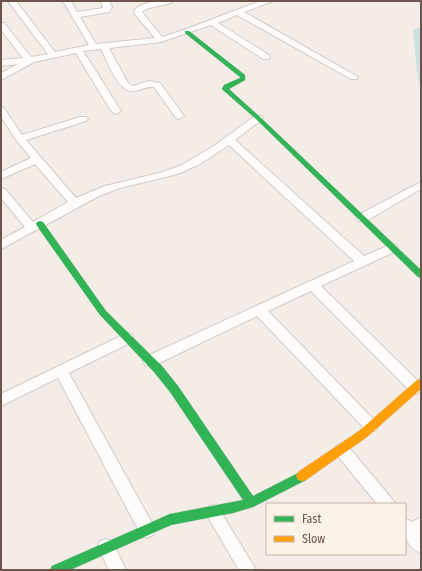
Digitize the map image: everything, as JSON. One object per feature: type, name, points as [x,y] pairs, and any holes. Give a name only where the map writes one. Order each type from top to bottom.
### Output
[{"type":"street","points":[[12,1],[54,56]]},
{"type":"street","points":[[67,1],[94,47]]},
{"type":"street","points":[[76,15],[106,10],[108,7],[105,1]]},
{"type":"street","points":[[161,40],[138,13],[138,11],[143,7],[168,1]]},
{"type":"street","points":[[1,63],[30,61],[94,47],[161,40],[187,32],[238,12],[253,3],[269,1]]},
{"type":"street","points":[[238,12],[354,77]]},
{"type":"street","points":[[211,22],[266,57]]},
{"type":"street","points":[[1,25],[30,61]]},
{"type":"street","points":[[187,32],[243,76],[243,79],[226,86],[225,89],[258,118],[421,275]]},
{"type":"street","points":[[104,46],[124,85],[132,89],[149,84],[157,85],[179,116]]},
{"type":"street","points":[[78,50],[116,111]]},
{"type":"street","points":[[1,77],[30,61]]},
{"type":"street","points":[[1,110],[20,139],[75,204]]},
{"type":"street","points":[[1,245],[75,204],[109,188],[174,172],[204,157],[258,118]]},
{"type":"street","points":[[20,139],[83,119]]},
{"type":"street","points":[[229,140],[362,262]]},
{"type":"street","points":[[1,176],[37,159]]},
{"type":"street","points":[[362,218],[421,185]]},
{"type":"street","points":[[1,191],[36,226],[103,313],[150,361],[174,389],[251,502]]},
{"type":"street","points":[[150,361],[392,248]]},
{"type":"street","points":[[56,570],[106,547],[183,516],[223,511],[251,502],[277,491],[342,450],[405,399],[418,385],[313,285]]},
{"type":"street","points":[[259,310],[371,426]]},
{"type":"street","points":[[1,400],[127,338]]},
{"type":"street","points":[[61,371],[147,530]]},
{"type":"street","points":[[342,450],[386,503]]},
{"type":"street","points":[[213,512],[248,570]]},
{"type":"street","points":[[412,528],[421,545]]},
{"type":"street","points":[[106,547],[118,570]]},
{"type":"water","points":[[421,27],[421,83],[418,81],[413,30]]},
{"type":"traffic: fast","points":[[187,32],[243,76],[243,79],[226,86],[225,89],[258,118],[421,275]]},
{"type":"traffic: fast","points":[[40,224],[103,313],[158,369],[174,389],[251,502]]},
{"type":"traffic: fast","points":[[56,570],[170,520],[233,508],[253,502],[302,476]]},
{"type":"traffic: slow","points":[[302,476],[363,434],[421,383]]}]
